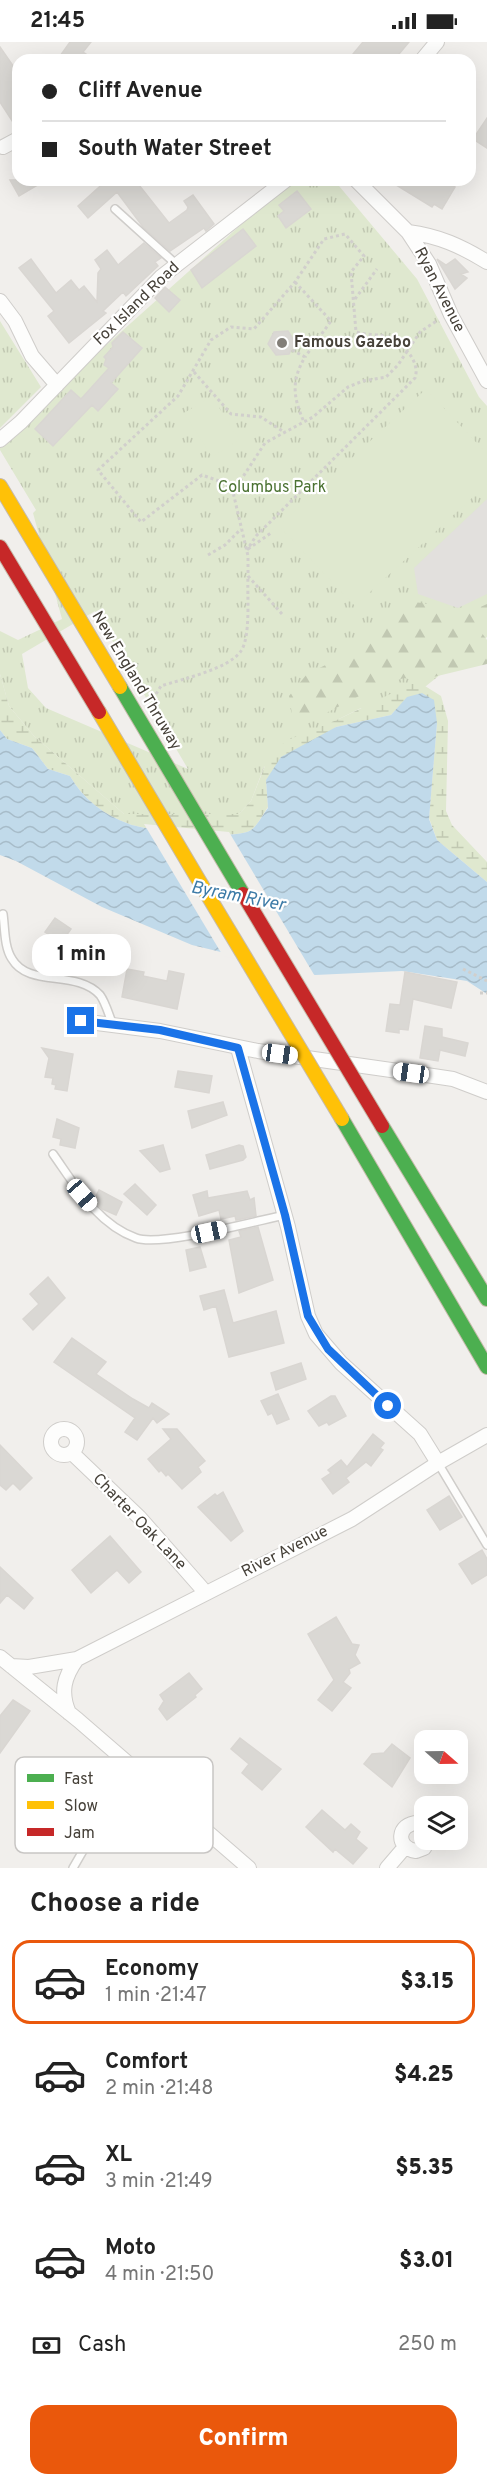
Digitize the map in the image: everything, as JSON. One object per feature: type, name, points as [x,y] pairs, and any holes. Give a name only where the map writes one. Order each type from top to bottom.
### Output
[{"type":"highway","name":"New England Thruway","points":[[0,486],[487,1299]]},
{"type":"highway","points":[[0,547],[342,1119],[487,1367]]},
{"type":"street","points":[[427,54],[437,42]]},
{"type":"street","name":"Fox Island Road","points":[[0,440],[57,385],[124,312],[177,265],[278,186]]},
{"type":"street","name":"Ryan Avenue","points":[[362,186],[408,232],[429,264],[451,315],[487,381]]},
{"type":"street","points":[[408,232],[434,235],[457,244],[487,262]]},
{"type":"street","points":[[0,301],[15,321],[32,356],[57,385]]},
{"type":"street","points":[[81,1021],[181,1034],[238,1048],[453,1079],[487,1092]]},
{"type":"street","points":[[238,1048],[285,1215],[308,1316],[316,1334],[341,1364],[420,1434],[438,1463]]},
{"type":"street","name":"River Avenue","points":[[11,1666],[29,1667],[77,1659],[352,1519],[438,1463],[487,1435]]},
{"type":"street","name":"Charter Oak Lane","points":[[72,1453],[139,1518],[206,1593]]},
{"type":"street","points":[[0,1657],[121,1757]]},
{"type":"street","points":[[69,1713],[63,1698],[64,1687],[68,1672],[77,1659]]},
{"type":"street","points":[[405,1847],[400,1837],[406,1826],[414,1824]]},
{"type":"street","points":[[213,1837],[249,1868]]},
{"type":"street","points":[[405,1847],[414,1849]]},
{"type":"street","points":[[387,1868],[405,1847]]},
{"type":"lane","points":[[115,209],[177,265]]},
{"type":"lane","points":[[3,914],[12,960],[20,968],[43,977],[87,984],[101,997],[113,1025]]},
{"type":"lane","points":[[53,1154],[99,1214],[136,1238],[169,1238],[285,1215]]},
{"type":"lane","points":[[438,1463],[487,1545]]},
{"type":"lane","points":[[73,1868],[82,1853]]},
{"type":"path","points":[[156,694],[161,686],[226,666],[241,651],[245,639],[247,550],[233,492],[222,483],[202,475],[141,522],[98,470],[178,396],[211,340],[231,327],[254,329],[295,282],[324,239],[345,234],[364,256],[351,272],[356,332],[370,336],[385,336],[407,351],[416,362],[415,378],[371,424],[271,519],[247,550]]},
{"type":"path","points":[[354,300],[377,269]]},
{"type":"path","points":[[295,282],[331,321],[296,373],[293,387],[304,422]]},
{"type":"path","points":[[233,492],[266,443],[328,406],[348,387],[363,381],[386,377],[420,332],[439,320]]},
{"type":"path","points":[[292,350],[305,357]]},
{"type":"path","points":[[194,372],[231,414],[261,417],[284,432]]},
{"type":"path","points":[[208,555],[225,545],[241,529]]},
{"type":"path","points":[[247,550],[271,533]]},
{"type":"path","points":[[248,576],[282,614]]},
{"type":"path","points":[[463,969],[487,981]]},
{"type":"path","points":[[480,993],[487,993]]},
{"type":"green space","name":"Columbus Park","points":[[284,186],[339,186],[417,279],[479,397],[487,406],[487,637],[395,711],[361,708],[339,719],[264,767],[251,801],[239,814],[124,814],[34,736],[9,706],[0,674],[0,631],[18,640],[62,619],[33,513],[36,510],[0,450],[0,440]],"holes":[[[95,611],[188,769],[46,708],[28,688],[22,654]]]},
{"type":"green space","points":[[0,321],[41,387],[0,428]]},
{"type":"green space","points":[[426,389],[487,454],[487,484],[355,606],[279,526]]},
{"type":"green space","points":[[212,396],[239,440],[212,457],[184,413]]},
{"type":"green space","points":[[413,602],[459,610],[477,608],[487,604],[487,617],[479,629],[487,640],[487,664],[417,681],[404,678],[377,687],[328,712],[298,717],[292,714],[289,696],[307,674],[371,643],[400,607]]},
{"type":"green space","points":[[0,674],[9,706],[34,736],[124,814],[239,814],[251,801],[270,753],[288,740],[339,719],[417,681],[441,696],[448,721],[446,811],[452,825],[487,862],[487,882],[437,840],[429,818],[437,723],[407,697],[391,715],[336,727],[266,780],[268,807],[251,830],[228,835],[192,834],[139,827],[111,816],[88,799],[70,776],[48,769],[32,748],[7,739],[0,730]]},
{"type":"shaded area","points":[[487,499],[487,594],[458,608],[418,594],[414,568]]},
{"type":"water","name":"Byram River","points":[[422,693],[434,700],[437,723],[429,819],[437,840],[487,882],[487,994],[467,981],[402,971],[315,975],[192,945],[102,907],[16,861],[0,855],[0,730],[7,739],[32,748],[48,769],[70,776],[88,799],[103,811],[120,820],[139,827],[172,832],[228,835],[251,830],[268,808],[266,780],[281,757],[336,727],[391,715],[407,697]]},
{"type":"pier","points":[[144,824],[229,832],[316,978],[223,956]]},
{"type":"building","points":[[70,42],[91,42],[83,52],[86,54],[61,54]]},
{"type":"building","points":[[363,42],[409,42],[399,54],[353,54]]},
{"type":"building","points":[[0,47],[12,64],[12,121],[0,102]]},
{"type":"building","points":[[487,118],[487,148],[476,141],[476,134]]},
{"type":"building","points":[[13,186],[36,186],[19,196]]},
{"type":"building","points":[[100,186],[140,186],[169,223],[187,210],[188,207],[184,201],[193,195],[214,224],[206,231],[204,228],[170,251],[143,227],[117,192],[88,218],[78,206]]},
{"type":"building","points":[[398,186],[455,187],[442,209],[434,204],[432,207]]},
{"type":"building","points":[[297,191],[311,209],[286,228],[278,216],[284,211],[279,205]]},
{"type":"building","points":[[243,229],[256,246],[202,288],[191,270]]},
{"type":"building","points":[[144,243],[161,258],[155,262],[158,266],[126,296],[123,292],[103,311],[106,313],[69,343],[48,316],[54,311],[19,268],[31,259],[56,293],[71,280],[79,290],[84,286],[97,302],[98,273],[101,269],[95,260],[107,250],[118,265]]},
{"type":"building","points":[[437,259],[446,265],[455,259],[468,272],[461,274],[467,278],[455,289]]},
{"type":"building","points":[[165,287],[180,300],[169,312],[155,298]]},
{"type":"building","name":"Famous Gazebo","points":[[288,331],[295,342],[289,354],[276,355],[268,344],[274,332]]},
{"type":"building","points":[[123,332],[142,348],[111,383],[118,389],[98,411],[92,405],[53,446],[35,429],[71,390],[81,399],[109,368],[104,365],[106,359],[104,357],[113,347],[112,343]]},
{"type":"building","points":[[55,918],[71,929],[61,943],[45,932]]},
{"type":"building","points":[[127,969],[144,972],[143,976],[167,981],[169,971],[184,974],[177,1009],[122,997]]},
{"type":"building","points":[[405,972],[457,982],[451,1008],[413,999],[408,1030],[399,1029],[399,1033],[386,1031],[390,1004],[400,1005]]},
{"type":"building","points":[[425,1026],[442,1029],[442,1037],[468,1043],[465,1056],[440,1050],[438,1061],[420,1058]]},
{"type":"building","points":[[42,1048],[73,1054],[67,1091],[55,1089],[56,1085],[52,1084],[53,1078],[45,1077],[49,1058]]},
{"type":"building","points":[[178,1071],[212,1076],[209,1093],[175,1087]]},
{"type":"building","points":[[223,1102],[227,1115],[192,1128],[188,1111]]},
{"type":"building","points":[[57,1119],[79,1128],[75,1148],[60,1145],[61,1139],[53,1137]]},
{"type":"building","points":[[163,1145],[170,1169],[160,1172],[140,1151]]},
{"type":"building","points":[[239,1145],[243,1146],[246,1157],[243,1160],[210,1169],[206,1155]]},
{"type":"building","points":[[135,1184],[156,1205],[147,1215],[124,1194]]},
{"type":"building","points":[[99,1190],[122,1202],[116,1215],[102,1209],[94,1200]]},
{"type":"building","points":[[207,1191],[208,1198],[247,1191],[250,1200],[254,1198],[256,1216],[236,1220],[235,1216],[221,1219],[219,1210],[199,1216],[193,1195]]},
{"type":"building","points":[[258,1227],[273,1280],[239,1293],[229,1240],[241,1237],[239,1231]]},
{"type":"building","points":[[200,1247],[206,1267],[190,1271],[186,1250]]},
{"type":"building","points":[[48,1277],[65,1298],[33,1330],[23,1319],[39,1304],[30,1294]]},
{"type":"building","points":[[224,1290],[233,1323],[276,1311],[284,1343],[229,1357],[216,1306],[204,1310],[200,1296]]},
{"type":"building","points":[[72,1338],[106,1362],[96,1374],[149,1408],[152,1403],[169,1414],[157,1423],[153,1418],[137,1440],[125,1432],[135,1418],[54,1362]]},
{"type":"building","points":[[301,1363],[306,1379],[276,1390],[271,1373]]},
{"type":"building","points":[[278,1394],[289,1419],[277,1424],[272,1413],[268,1415],[261,1401]]},
{"type":"building","points":[[331,1396],[335,1396],[346,1416],[329,1425],[327,1422],[319,1426],[308,1411]]},
{"type":"building","points":[[163,1429],[177,1429],[205,1461],[198,1467],[201,1472],[182,1489],[168,1474],[166,1476],[161,1470],[159,1472],[148,1459],[171,1439]]},
{"type":"building","points":[[373,1434],[384,1443],[380,1448],[383,1450],[371,1466],[366,1462],[346,1478],[349,1482],[333,1494],[322,1479],[331,1473],[328,1470],[341,1460],[347,1467]]},
{"type":"building","points":[[0,1445],[32,1478],[20,1490],[13,1483],[6,1490],[0,1485]]},
{"type":"building","points":[[223,1492],[243,1531],[231,1541],[198,1507],[215,1494],[217,1496]]},
{"type":"building","points":[[449,1496],[462,1517],[440,1530],[427,1510]]},
{"type":"building","points":[[110,1536],[141,1572],[129,1583],[117,1570],[91,1593],[72,1570]]},
{"type":"building","points":[[482,1550],[487,1559],[487,1575],[472,1584],[459,1564]]},
{"type":"building","points":[[0,1567],[33,1598],[24,1609],[7,1595],[0,1603]]},
{"type":"building","points":[[336,1617],[352,1644],[359,1645],[355,1655],[360,1663],[349,1669],[350,1673],[343,1682],[351,1688],[332,1711],[318,1700],[334,1680],[308,1634]]},
{"type":"building","points":[[189,1673],[202,1689],[195,1695],[196,1697],[167,1720],[159,1709],[164,1701],[160,1695]]},
{"type":"building","points":[[13,1700],[30,1711],[0,1753],[0,1716]]},
{"type":"building","points":[[240,1738],[281,1769],[262,1790],[242,1773],[249,1764],[231,1749]]},
{"type":"building","points":[[392,1744],[410,1758],[392,1787],[364,1764],[372,1754],[384,1753]]},
{"type":"building","points":[[322,1810],[345,1830],[351,1824],[360,1832],[356,1839],[367,1848],[353,1864],[335,1849],[333,1852],[306,1827]]},
{"type":"traffic: fast","points":[[120,687],[243,894]]},
{"type":"traffic: fast","points":[[342,1119],[487,1367]]},
{"type":"traffic: fast","points":[[382,1126],[487,1299]]},
{"type":"traffic: slow","points":[[0,486],[120,687]]},
{"type":"traffic: slow","points":[[99,712],[201,884]]},
{"type":"traffic: slow","points":[[201,884],[342,1119]]},
{"type":"traffic: jam","points":[[0,547],[99,712]]},
{"type":"traffic: jam","points":[[243,894],[382,1126]]},
{"type":"place","name":"Famous Gazebo","points":[[282,343]]},
{"type":"route","points":[[81,1021],[160,1030],[238,1048],[285,1215],[308,1316],[316,1334],[341,1364],[388,1406]]}]
